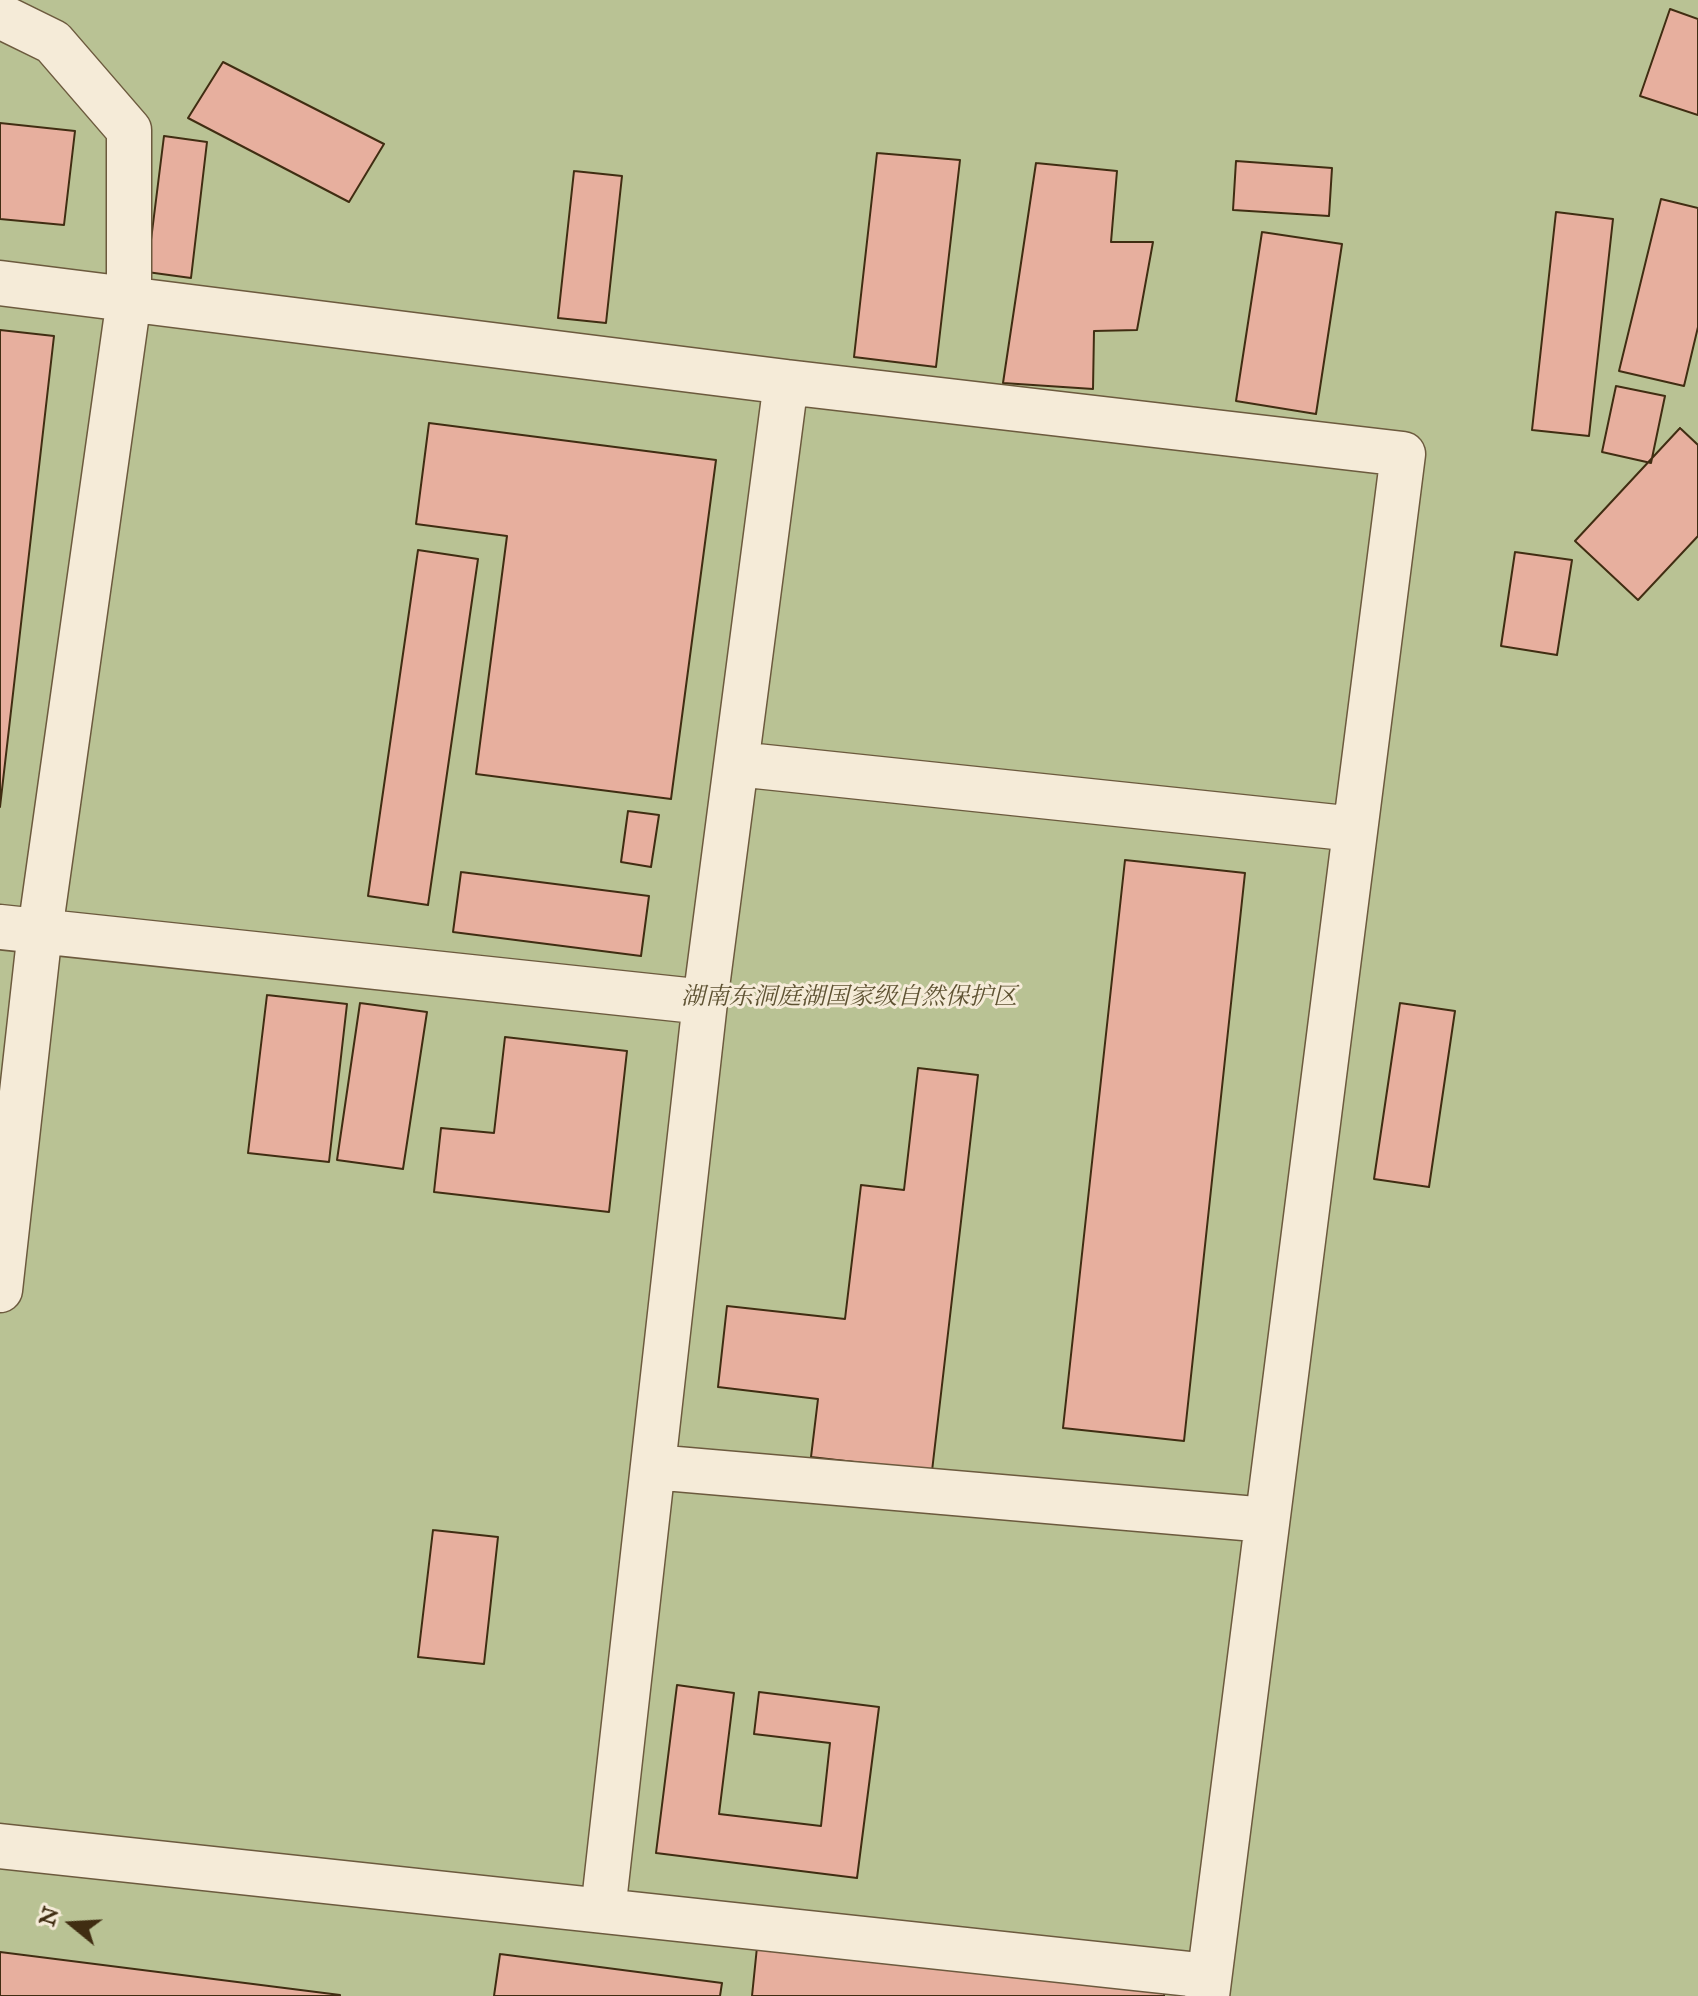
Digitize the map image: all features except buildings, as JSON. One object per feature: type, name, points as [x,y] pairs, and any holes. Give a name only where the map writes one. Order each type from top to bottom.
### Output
[{"type":"street","points":[[0,16],[53,42],[129,130],[129,299],[20,929],[0,1290]]},
{"type":"street","points":[[0,283],[786,382],[1403,454],[1208,1986],[603,1911],[0,1846]]},
{"type":"street","points":[[603,1911],[705,1002],[786,382]]},
{"type":"street","points":[[737,764],[1355,829]]},
{"type":"street","points":[[20,929],[705,1002]]},
{"type":"street","points":[[653,1467],[1267,1520]]},
{"type":"green space","name":"湖南东洞庭湖国家级自然保护区","points":[[0,0],[1698,0],[1698,1996],[0,1996]]}]
